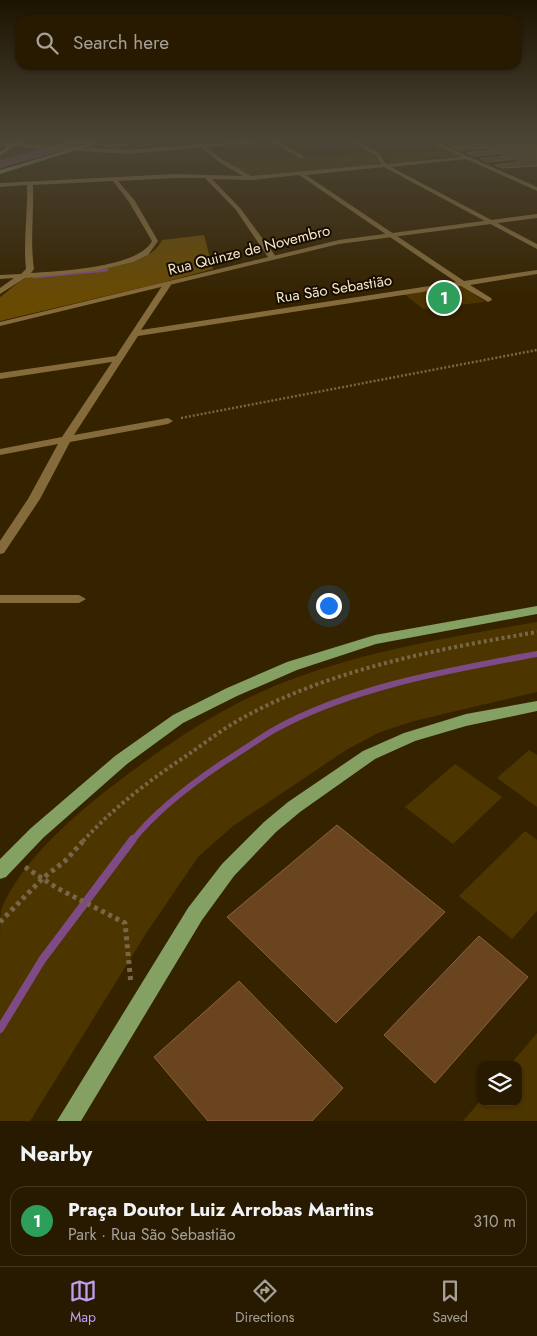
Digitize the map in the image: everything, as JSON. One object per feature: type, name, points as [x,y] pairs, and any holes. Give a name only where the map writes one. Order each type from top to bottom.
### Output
[{"type":"main road","points":[[0,871],[37,833],[121,760],[178,719],[232,692],[292,666],[375,640],[537,610]]},
{"type":"main road","points":[[68,1121],[195,914],[228,870],[270,827],[302,802],[377,752],[410,738],[466,720],[537,706]]},
{"type":"street","points":[[0,292],[30,269],[27,248],[31,216],[30,191]]},
{"type":"street","points":[[0,278],[119,263],[145,254],[150,250],[155,240],[132,201],[124,191]]},
{"type":"street","points":[[220,191],[238,209],[273,258]]},
{"type":"street","points":[[326,191],[488,300]]},
{"type":"street","points":[[433,191],[537,247]]},
{"type":"street","name":"Rua Quinze de Novembro","points":[[0,324],[339,242],[537,216]]},
{"type":"street","name":"Rua São Sebastião","points":[[136,334],[537,272]]},
{"type":"street","points":[[0,550],[34,500],[66,441],[167,285]]},
{"type":"street","points":[[0,376],[120,358]]},
{"type":"street","points":[[0,452],[66,441],[168,420]]},
{"type":"street","points":[[0,599],[79,599]]},
{"type":"path","points":[[168,420],[537,350]]},
{"type":"path","points":[[0,922],[94,830],[156,776],[245,716],[274,702],[355,672],[418,654],[537,632]]},
{"type":"path","points":[[25,867],[57,888],[126,923],[131,987]]},
{"type":"shaded area","points":[[204,235],[213,269],[0,321],[0,297],[28,277],[122,264],[139,259],[153,251],[162,240]]},
{"type":"shaded area","points":[[459,286],[464,287],[485,302],[423,309],[404,294]]},
{"type":"shaded area","points":[[537,622],[537,692],[414,721],[378,733],[346,750],[233,826],[198,857],[145,935],[30,1121],[0,1121],[1,910],[19,877],[59,831],[103,793],[186,733],[240,702],[275,686],[311,672],[386,651],[461,635]]},
{"type":"shaded area","points":[[529,750],[537,755],[537,807],[497,778]]},
{"type":"shaded area","points":[[455,764],[502,797],[453,844],[405,807]]},
{"type":"shaded area","points":[[525,831],[537,840],[537,911],[512,939],[459,896]]},
{"type":"shaded area","points":[[537,1033],[537,1121],[463,1121],[477,1105],[522,1106],[522,1061],[513,1061]]},
{"type":"building","points":[[337,825],[445,912],[336,1023],[227,917]]},
{"type":"building","points":[[479,936],[528,977],[435,1083],[384,1035]]},
{"type":"building","points":[[239,981],[343,1088],[312,1121],[208,1121],[154,1057]]},
{"type":"waterway","points":[[34,277],[107,270]]},
{"type":"waterway","points":[[132,841],[175,798],[200,779],[272,731],[302,716],[334,703],[401,682],[537,654]]},
{"type":"waterway","points":[[0,1029],[42,960],[133,839]]},
{"type":"place","name":"Praça Doutor Luiz Arrobas Martins","points":[[444,298]]}]
